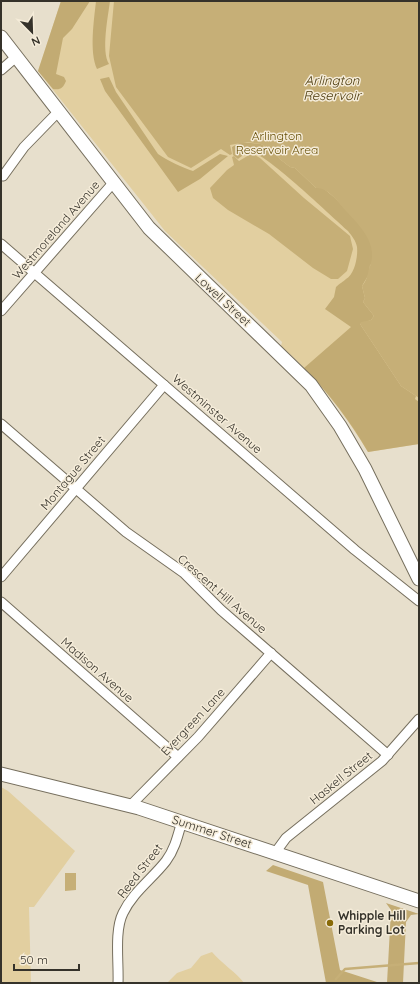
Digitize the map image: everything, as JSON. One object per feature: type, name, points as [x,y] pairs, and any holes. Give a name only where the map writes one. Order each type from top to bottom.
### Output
[{"type":"main road","name":"Lowell Street","points":[[1,37],[149,228],[311,385],[340,426],[365,469],[419,579]]},
{"type":"main road","name":"Summer Street","points":[[1,774],[130,806],[182,821],[419,901]]},
{"type":"street","points":[[1,70],[16,57]]},
{"type":"street","points":[[3,176],[24,147],[58,112]]},
{"type":"street","name":"Westmoreland Avenue","points":[[1,311],[113,183]]},
{"type":"street","name":"Westminster Avenue","points":[[1,244],[355,550],[419,600]]},
{"type":"street","name":"Montague Street","points":[[1,577],[164,385]]},
{"type":"street","name":"Crescent Hill Avenue","points":[[1,424],[126,532],[184,573],[221,610],[388,755]]},
{"type":"street","name":"Madison Avenue","points":[[1,602],[178,757]]},
{"type":"street","name":"Evergreen Lane","points":[[130,806],[198,737],[271,653]]},
{"type":"street","name":"Haskell Street","points":[[275,853],[286,838],[388,755],[419,718]]},
{"type":"street","name":"Reed Street","points":[[118,983],[119,929],[122,914],[132,898],[166,861],[175,845],[182,821]]},
{"type":"green space","name":"Arlington Reservoir Area","points":[[61,1],[419,1],[419,444],[368,452],[329,396],[306,370],[281,346],[282,342],[165,231],[38,71]]},
{"type":"green space","points":[[1,787],[8,791],[75,851],[34,907],[29,907],[31,983],[1,983]]},
{"type":"green space","points":[[212,952],[244,983],[167,983],[177,973],[191,968],[201,956]]},
{"type":"shaded area","points":[[61,1],[90,1],[72,29],[63,38],[56,74],[64,77],[66,81],[60,89],[53,89],[38,71]]},
{"type":"shaded area","points":[[96,1],[110,1],[105,43],[109,64],[97,69],[93,54],[93,26]]},
{"type":"shaded area","points":[[109,77],[116,92],[158,154],[161,156],[175,164],[193,171],[220,154],[228,156],[200,179],[178,192],[105,91],[100,79]]},
{"type":"shaded area","points":[[241,142],[261,144],[273,151],[281,160],[290,167],[295,168],[316,188],[323,188],[335,198],[367,234],[372,247],[372,264],[370,265],[369,274],[362,286],[365,298],[363,302],[374,316],[371,320],[360,324],[401,386],[416,396],[415,399],[419,402],[419,444],[368,452],[339,408],[304,368],[351,327],[325,309],[334,297],[336,287],[349,277],[354,269],[357,255],[356,245],[354,239],[348,231],[300,187],[271,163],[259,155],[251,152],[246,153],[238,159],[233,155],[232,147]]},
{"type":"shaded area","points":[[273,865],[323,882],[340,970],[380,983],[326,983],[308,885],[266,871]]},
{"type":"shaded area","points":[[386,903],[419,914],[411,915],[406,922],[403,983],[387,983],[391,910]]},
{"type":"water","name":"Arlington Reservoir","points":[[114,1],[419,1],[419,398],[401,386],[360,324],[361,322],[371,320],[374,316],[363,302],[365,298],[362,286],[366,279],[372,258],[372,250],[367,236],[329,193],[325,190],[316,188],[295,168],[290,167],[273,151],[261,144],[247,142],[230,145],[232,154],[230,155],[221,149],[191,168],[168,157],[116,87],[109,56]]},
{"type":"water","points":[[249,155],[255,155],[260,158],[304,198],[350,236],[353,249],[347,271],[338,279],[331,279],[313,268],[269,234],[228,210],[213,198],[210,188],[227,170],[234,165],[232,157],[234,156],[239,161]]},
{"type":"water","points":[[65,873],[76,873],[76,890],[65,891]]},
{"type":"waterway","points":[[336,979],[345,969],[419,963]]},
{"type":"place","name":"Whipple Hill Parking Lot","points":[[330,923]]}]
